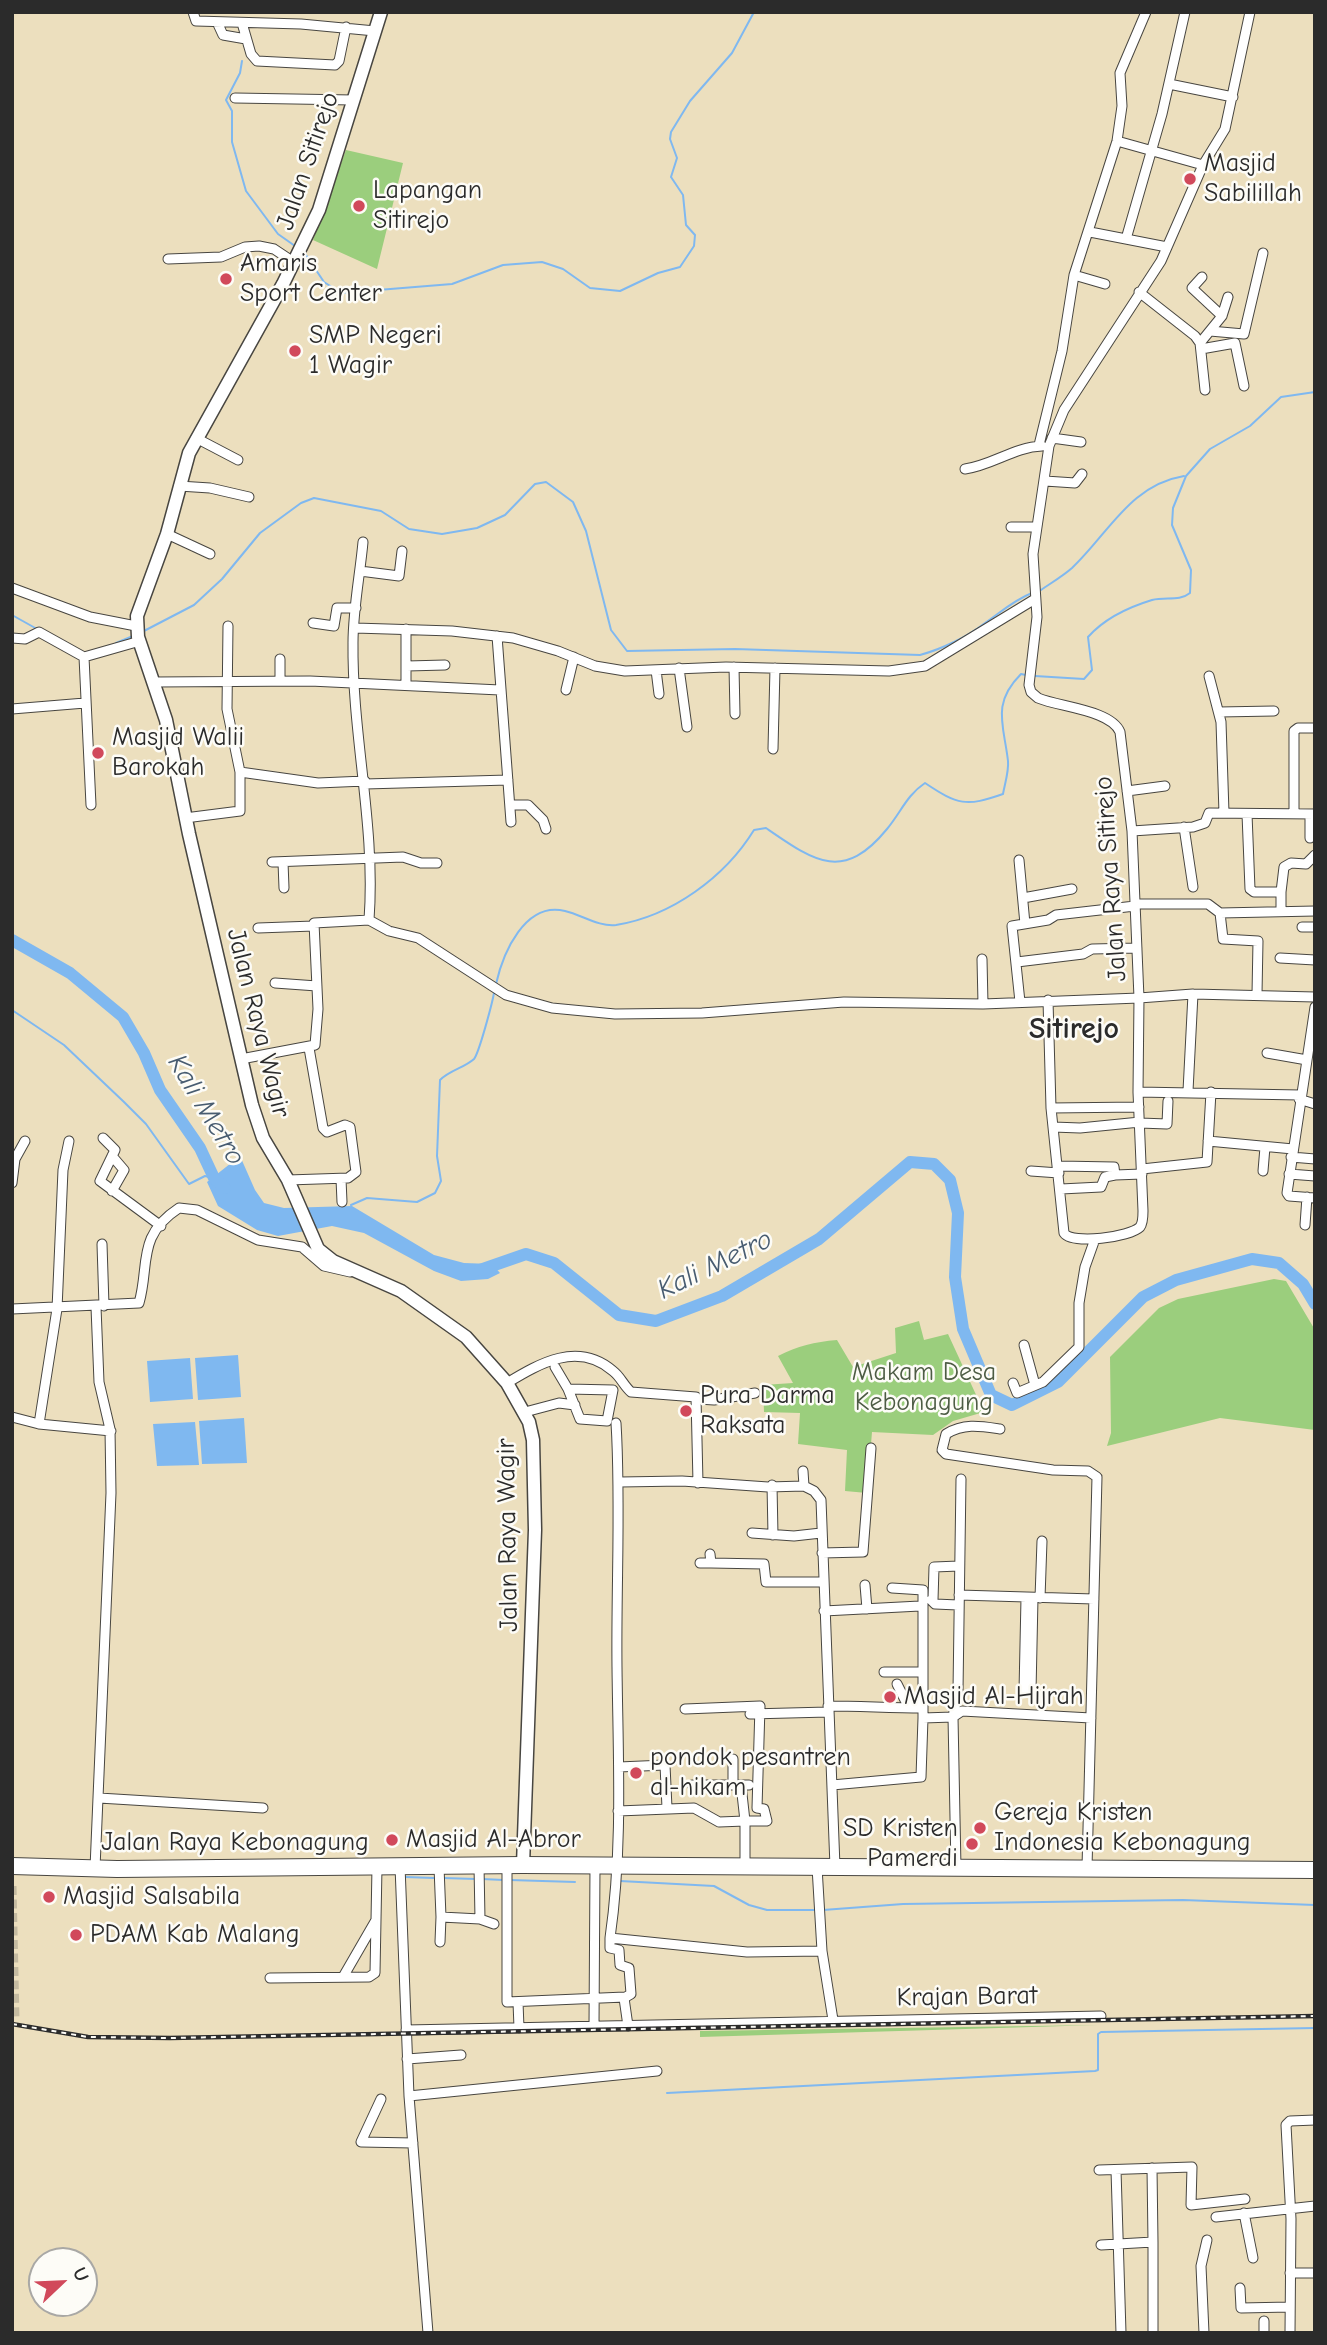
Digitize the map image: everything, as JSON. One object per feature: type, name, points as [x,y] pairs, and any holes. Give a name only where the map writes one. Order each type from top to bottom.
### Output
[{"type":"highway","name":"Jalan Raya Kebonagung","points":[[12,1866],[400,1866],[439,1872],[594,1876],[745,1867],[1315,1870]]},
{"type":"main road","name":"Jalan Sitirejo","points":[[137,634],[141,597],[167,534],[179,486],[196,438],[295,262],[322,199],[381,12]]},
{"type":"main road","name":"Jalan Raya Wagir","points":[[137,634],[166,720],[241,1059],[263,1138],[288,1180],[313,1241],[326,1257],[389,1285],[466,1337],[507,1383],[525,1412],[533,1440],[536,1530],[511,1874]]},
{"type":"street","points":[[193,12],[196,21],[375,28]]},
{"type":"street","points":[[301,12],[301,24]]},
{"type":"street","points":[[355,628],[497,636],[605,668],[656,670],[734,667],[851,672],[925,666],[1035,594],[1033,554],[1045,481],[1047,443],[1074,275],[1117,141],[1122,106],[1121,73],[1146,12]]},
{"type":"street","points":[[1126,239],[1169,84],[1185,12]]},
{"type":"street","points":[[1047,443],[1064,410],[1167,247],[1203,165],[1225,129],[1250,12]]},
{"type":"street","points":[[217,22],[225,36],[246,39]]},
{"type":"street","points":[[242,23],[246,39],[257,61],[335,65],[339,61],[346,27]]},
{"type":"street","points":[[1169,84],[1233,97]]},
{"type":"street","points":[[235,98],[353,100]]},
{"type":"street","points":[[1117,141],[1203,165]]},
{"type":"street","points":[[1090,232],[1167,247]]},
{"type":"street","points":[[168,259],[221,257],[246,247],[259,246],[274,249],[295,262]]},
{"type":"street","points":[[1210,331],[1244,334],[1263,253]]},
{"type":"street","points":[[1074,275],[1105,284]]},
{"type":"street","points":[[1202,277],[1192,288],[1222,316]]},
{"type":"street","points":[[1139,292],[1195,336],[1200,346],[1205,390]]},
{"type":"street","points":[[1200,346],[1222,316],[1228,297]]},
{"type":"street","points":[[1200,346],[1235,343],[1244,386]]},
{"type":"street","points":[[196,438],[238,460]]},
{"type":"street","points":[[965,469],[985,466],[1010,453],[1047,443],[1081,442]]},
{"type":"street","points":[[1045,481],[1075,483],[1082,474]]},
{"type":"street","points":[[179,486],[210,488],[249,497]]},
{"type":"street","points":[[1012,527],[1037,527]]},
{"type":"street","points":[[167,534],[210,554]]},
{"type":"street","points":[[363,542],[356,608],[355,682],[365,783],[369,920]]},
{"type":"street","points":[[360,571],[398,576],[402,551]]},
{"type":"street","points":[[12,589],[137,634]]},
{"type":"street","name":"Jalan Raya Sitirejo","points":[[1035,594],[1037,617],[1029,685],[1031,692],[1038,698],[1099,715],[1118,727],[1132,831],[1139,998],[1193,994],[1315,997]]},
{"type":"street","points":[[313,623],[334,626],[337,608],[356,608]]},
{"type":"street","points":[[186,818],[240,811],[240,772],[227,709],[228,626]]},
{"type":"street","points":[[406,685],[407,629]]},
{"type":"street","points":[[12,638],[25,639],[39,632],[84,657]]},
{"type":"street","points":[[84,657],[137,634]]},
{"type":"street","points":[[497,636],[511,822]]},
{"type":"street","points":[[84,657],[92,805]]},
{"type":"street","points":[[566,690],[573,657]]},
{"type":"street","points":[[280,659],[280,680]]},
{"type":"street","points":[[407,666],[444,665]]},
{"type":"street","points":[[734,667],[735,714]]},
{"type":"street","points":[[679,668],[687,727]]},
{"type":"street","points":[[773,749],[775,668]]},
{"type":"street","points":[[656,670],[659,694]]},
{"type":"street","points":[[1209,676],[1219,712],[1224,813]]},
{"type":"street","points":[[155,682],[280,680],[500,690]]},
{"type":"street","points":[[12,709],[85,703]]},
{"type":"street","points":[[1219,712],[1274,711]]},
{"type":"street","points":[[1294,813],[1294,731],[1298,728],[1315,728]]},
{"type":"street","points":[[240,772],[318,783],[508,780]]},
{"type":"street","points":[[1128,791],[1165,786]]},
{"type":"street","points":[[510,805],[528,805],[544,822],[546,829]]},
{"type":"street","points":[[1132,831],[1204,824],[1209,813],[1294,813],[1313,814],[1310,838]]},
{"type":"street","points":[[1247,814],[1250,889],[1254,892],[1281,892]]},
{"type":"street","points":[[1184,827],[1193,887]]},
{"type":"street","points":[[1281,910],[1284,867],[1291,863],[1307,864],[1311,856],[1315,855]]},
{"type":"street","points":[[272,862],[403,858],[421,863],[437,863]]},
{"type":"street","points":[[1018,860],[1025,924]]},
{"type":"street","points":[[283,862],[285,888]]},
{"type":"street","points":[[1023,898],[1072,889]]},
{"type":"street","points":[[1020,1002],[1013,926],[1048,920],[1056,915],[1135,905],[1210,904],[1222,913],[1315,911]]},
{"type":"street","points":[[1222,913],[1223,939],[1258,941],[1256,994]]},
{"type":"street","points":[[258,928],[369,920],[396,934],[418,938],[506,995],[552,1008],[615,1014],[702,1013],[844,1002],[983,1004],[1048,1000],[1139,998],[1138,1091],[1143,1211],[1142,1223],[1136,1230],[1095,1240],[1071,1239],[1065,1235],[1051,1108],[1048,1000]]},
{"type":"street","points":[[241,1059],[309,1048],[316,1043],[314,926]]},
{"type":"street","points":[[1302,927],[1315,927]]},
{"type":"street","points":[[1017,962],[1086,953],[1092,949],[1137,948]]},
{"type":"street","points":[[1280,958],[1315,960]]},
{"type":"street","points":[[982,959],[983,1004]]},
{"type":"street","points":[[275,983],[317,986]]},
{"type":"street","points":[[1188,1091],[1193,994]]},
{"type":"street","points":[[1305,1225],[1311,1198],[1288,1195],[1299,1097],[1310,1058],[1315,1007]]},
{"type":"street","points":[[288,1180],[341,1179],[352,1177],[356,1172],[351,1130],[345,1125],[324,1131],[309,1048]]},
{"type":"street","points":[[1266,1053],[1310,1058]]},
{"type":"street","points":[[1138,1091],[1299,1097],[1315,1104]]},
{"type":"street","points":[[1061,1189],[1101,1187],[1105,1177],[1207,1162],[1211,1092]]},
{"type":"street","points":[[1053,1127],[1140,1123],[1172,1125],[1168,1101]]},
{"type":"street","points":[[1051,1108],[1139,1107]]},
{"type":"street","points":[[103,1138],[114,1147],[112,1156],[99,1178],[112,1191],[160,1226]]},
{"type":"street","points":[[39,1424],[57,1309],[63,1170],[69,1141]]},
{"type":"street","points":[[1208,1141],[1265,1147],[1315,1159]]},
{"type":"street","points":[[12,1183],[15,1159],[25,1142]]},
{"type":"street","points":[[1263,1171],[1265,1147]]},
{"type":"street","points":[[112,1156],[124,1170],[112,1191]]},
{"type":"street","points":[[1031,1171],[1114,1167],[1115,1175]]},
{"type":"street","points":[[1289,1174],[1315,1176]]},
{"type":"street","points":[[341,1179],[342,1202]]},
{"type":"street","points":[[12,1309],[57,1309],[139,1303],[145,1251],[160,1226],[179,1208],[197,1210],[258,1240],[302,1247],[318,1262],[336,1271],[359,1272]]},
{"type":"street","points":[[1013,1383],[1017,1393],[1048,1378],[1079,1347],[1085,1266],[1095,1240]]},
{"type":"street","points":[[95,1868],[111,1431],[99,1382],[102,1244]]},
{"type":"street","points":[[1079,1320],[1088,1334]]},
{"type":"street","points":[[1024,1345],[1035,1385]]},
{"type":"street","points":[[507,1383],[557,1357],[579,1357],[614,1371],[631,1392],[659,1396],[689,1395],[698,1399],[755,1393]]},
{"type":"street","points":[[525,1412],[559,1403],[571,1396],[613,1390],[607,1421],[580,1419],[571,1396],[555,1367]]},
{"type":"street","points":[[698,1399],[698,1482]]},
{"type":"street","points":[[12,1416],[39,1424],[111,1431]]},
{"type":"street","points":[[511,1874],[508,2002],[594,2000],[631,1994],[629,1968],[620,1965],[619,1950],[610,1948],[617,1876],[619,1767],[617,1664],[620,1482],[616,1423]]},
{"type":"street","points":[[1000,1429],[971,1425],[957,1429],[946,1434],[942,1450],[946,1454],[1012,1465],[1088,1471],[1097,1476],[1087,1868]]},
{"type":"street","points":[[822,1553],[863,1552],[872,1448]]},
{"type":"street","points":[[803,1471],[804,1486]]},
{"type":"street","points":[[956,1868],[953,1717],[958,1691],[961,1479]]},
{"type":"street","points":[[620,1482],[804,1486],[814,1491],[821,1500],[835,1867]]},
{"type":"street","points":[[772,1485],[773,1535]]},
{"type":"street","points":[[752,1533],[821,1533]]},
{"type":"street","points":[[1028,1692],[1033,1598],[1042,1541]]},
{"type":"street","points":[[700,1563],[711,1559],[762,1563],[766,1581],[823,1582]]},
{"type":"street","points":[[959,1566],[934,1567],[935,1604],[958,1600],[1033,1598],[1094,1600]]},
{"type":"street","points":[[865,1585],[867,1609]]},
{"type":"street","points":[[832,1785],[921,1777],[921,1588],[892,1588]]},
{"type":"street","points":[[824,1611],[867,1609],[933,1600]]},
{"type":"street","points":[[884,1672],[922,1672]]},
{"type":"street","points":[[897,1684],[906,1702],[922,1710]]},
{"type":"street","points":[[618,1811],[694,1808],[721,1823],[768,1821],[764,1810],[757,1808],[761,1714],[758,1705],[685,1709]]},
{"type":"street","points":[[750,1714],[876,1707],[883,1710],[922,1710],[953,1717],[962,1711],[1091,1718]]},
{"type":"street","points":[[733,1759],[741,1785],[745,1821],[745,1867]]},
{"type":"street","points":[[619,1767],[665,1765],[667,1808]]},
{"type":"street","points":[[692,1785],[741,1785]]},
{"type":"street","points":[[99,1798],[263,1808]]},
{"type":"street","points":[[400,1866],[409,2096],[428,2333]]},
{"type":"street","points":[[270,1978],[369,1977],[375,1973],[377,1867]]},
{"type":"street","points":[[817,1867],[822,1951],[833,2020]]},
{"type":"street","points":[[479,1871],[480,1919]]},
{"type":"street","points":[[439,1872],[440,1942]]},
{"type":"street","points":[[594,1876],[594,2026]]},
{"type":"street","points":[[441,1917],[480,1919],[494,1924]]},
{"type":"street","points":[[342,1977],[377,1918]]},
{"type":"street","points":[[610,1938],[747,1952],[822,1951]]},
{"type":"street","points":[[625,1997],[628,2026]]},
{"type":"street","points":[[518,2002],[519,2028]]},
{"type":"street","name":"Krajan Barat","points":[[406,2030],[1101,2016]]},
{"type":"street","points":[[407,2059],[461,2055]]},
{"type":"street","points":[[409,2096],[657,2071]]},
{"type":"street","points":[[381,2099],[361,2142],[413,2143]]},
{"type":"street","points":[[1290,2333],[1290,2208],[1286,2125],[1290,2121],[1315,2120]]},
{"type":"street","points":[[1100,2169],[1192,2167],[1191,2205],[1244,2199]]},
{"type":"street","points":[[1152,2168],[1153,2333]]},
{"type":"street","points":[[1116,2169],[1121,2333]]},
{"type":"street","points":[[1216,2217],[1315,2206]]},
{"type":"street","points":[[1244,2213],[1253,2258]]},
{"type":"street","points":[[1203,2333],[1201,2266],[1207,2239]]},
{"type":"street","points":[[1101,2245],[1153,2242]]},
{"type":"street","points":[[1290,2273],[1315,2273]]},
{"type":"street","points":[[1240,2288],[1241,2308],[1290,2307]]},
{"type":"street","points":[[1264,2321],[1264,2333]]},
{"type":"green space","name":"Lapangan Sitirejo","points":[[346,150],[403,163],[377,269],[313,240]]},
{"type":"green space","points":[[1274,1279],[1286,1281],[1315,1330],[1315,1430],[1220,1418],[1107,1446],[1111,1433],[1110,1357],[1159,1308],[1178,1299]]},
{"type":"green space","name":"Makam Desa Kebonagung","points":[[919,1321],[924,1340],[948,1334],[984,1412],[953,1421],[933,1435],[872,1432],[867,1493],[845,1491],[847,1450],[798,1444],[800,1413],[764,1412],[763,1385],[793,1383],[778,1356],[792,1350],[813,1343],[837,1340],[853,1367],[896,1353],[895,1328]]},
{"type":"green space","points":[[1098,2025],[700,2037],[700,2031]]},
{"type":"water","points":[[240,1156],[255,1190],[264,1203],[284,1208],[352,1206],[434,1255],[464,1263],[492,1264],[500,1273],[488,1279],[461,1281],[434,1271],[364,1233],[332,1226],[278,1236],[257,1230],[218,1206],[207,1182]]},
{"type":"water","points":[[238,1355],[241,1397],[198,1400],[195,1358]]},
{"type":"water","points":[[190,1358],[193,1399],[150,1402],[147,1361]]},
{"type":"water","points":[[244,1418],[247,1463],[202,1464],[199,1421]]},
{"type":"water","points":[[195,1422],[199,1465],[157,1466],[153,1424]]},
{"type":"waterway","points":[[306,255],[324,282],[341,293],[452,284],[503,265],[542,262],[563,269],[590,288],[620,291],[658,273],[680,267],[694,246],[695,235],[686,225],[683,195],[671,177],[677,158],[670,139],[671,132],[690,101],[732,53],[754,12]]},
{"type":"waterway","points":[[242,61],[240,73],[226,100],[232,111],[232,142],[246,191],[278,234],[295,246]]},
{"type":"waterway","points":[[1035,676],[1084,679],[1092,670],[1088,637],[1102,625],[1117,614],[1143,603],[1186,596],[1190,593],[1191,570],[1172,525],[1173,508],[1186,476],[1210,449],[1250,426],[1281,397],[1315,392]]},
{"type":"waterway","points":[[1041,590],[1072,568],[1135,500],[1165,481],[1184,476]]},
{"type":"waterway","points":[[142,632],[194,605],[222,579],[260,533],[301,503],[314,498],[381,511],[409,529],[442,534],[477,528],[505,515],[535,484],[546,482],[573,502],[586,531],[611,630],[627,651],[735,649],[920,655],[962,638],[1032,593]]},
{"type":"waterway","points":[[12,615],[37,629]]},
{"type":"waterway","points":[[116,643],[133,636]]},
{"type":"waterway","points":[[496,984],[510,945],[527,922],[538,914],[551,910],[565,911],[597,923],[616,925],[657,913],[695,892],[712,878],[728,863],[754,830],[766,828],[814,857],[842,861],[871,846],[913,793],[925,783],[962,802],[980,801],[1003,794],[1008,765],[1002,726],[1003,705],[1012,685],[1021,674],[1026,675]]},
{"type":"waterway","name":"Kali Metro","points":[[12,940],[70,973],[123,1017],[144,1053],[160,1090],[200,1148],[214,1178],[225,1188]]},
{"type":"waterway","points":[[351,1205],[367,1198],[417,1202],[435,1193],[441,1181],[437,1156],[440,1080],[474,1059],[494,993]]},
{"type":"waterway","points":[[12,1010],[64,1045],[124,1102],[146,1124],[189,1184],[205,1176],[213,1178]]},
{"type":"waterway","name":"Kali Metro","points":[[480,1270],[526,1254],[554,1263],[619,1315],[656,1321],[722,1296],[819,1239],[910,1162],[934,1164],[950,1180],[958,1213],[955,1277],[963,1329],[991,1395],[1012,1405],[1058,1382],[1143,1297],[1176,1280],[1252,1259],[1279,1263],[1303,1284],[1315,1304]]},
{"type":"waterway","points":[[405,1877],[434,1878]]},
{"type":"waterway","points":[[443,1878],[476,1879]]},
{"type":"waterway","points":[[482,1879],[504,1880]]},
{"type":"waterway","points":[[510,1880],[575,1882]]},
{"type":"waterway","points":[[620,1881],[714,1886],[749,1905],[767,1910],[817,1910]]},
{"type":"waterway","points":[[823,1910],[903,1904],[1183,1900],[1315,1905]]},
{"type":"waterway","points":[[667,2093],[1095,2071],[1098,2070],[1098,2034],[1101,2032],[1315,2028]]},
{"type":"tunnel","points":[[12,1886],[15,2020]]},
{"type":"railway","points":[[12,2024],[88,2037],[170,2038],[1315,2016]]},
{"type":"place","name":"Masjid Sabilillah","points":[[1190,179]]},
{"type":"place","name":"Lapangan Sitirejo","points":[[359,206]]},
{"type":"place","name":"Amaris Sport Center","points":[[226,279]]},
{"type":"place","name":"SMP Negeri 1 Wagir","points":[[295,351]]},
{"type":"place","name":"Masjid Walii Barokah","points":[[98,753]]},
{"type":"place","name":"Pura Darma Raksata","points":[[686,1411]]},
{"type":"place","name":"Masjid Al-Hijrah","points":[[890,1697]]},
{"type":"place","name":"pondok pesantren al-hikam","points":[[636,1773]]},
{"type":"place","name":"Gereja Kristen Indonesia Kebonagung","points":[[980,1828]]},
{"type":"place","name":"Masjid Al-Abror","points":[[392,1840]]},
{"type":"place","name":"SD Kristen Pamerdi","points":[[972,1844]]},
{"type":"place","name":"Masjid Salsabila","points":[[49,1897]]},
{"type":"place","name":"PDAM Kab Malang","points":[[76,1935]]},
{"type":"district","name":"Sitirejo","points":[[1074,1030]]}]
